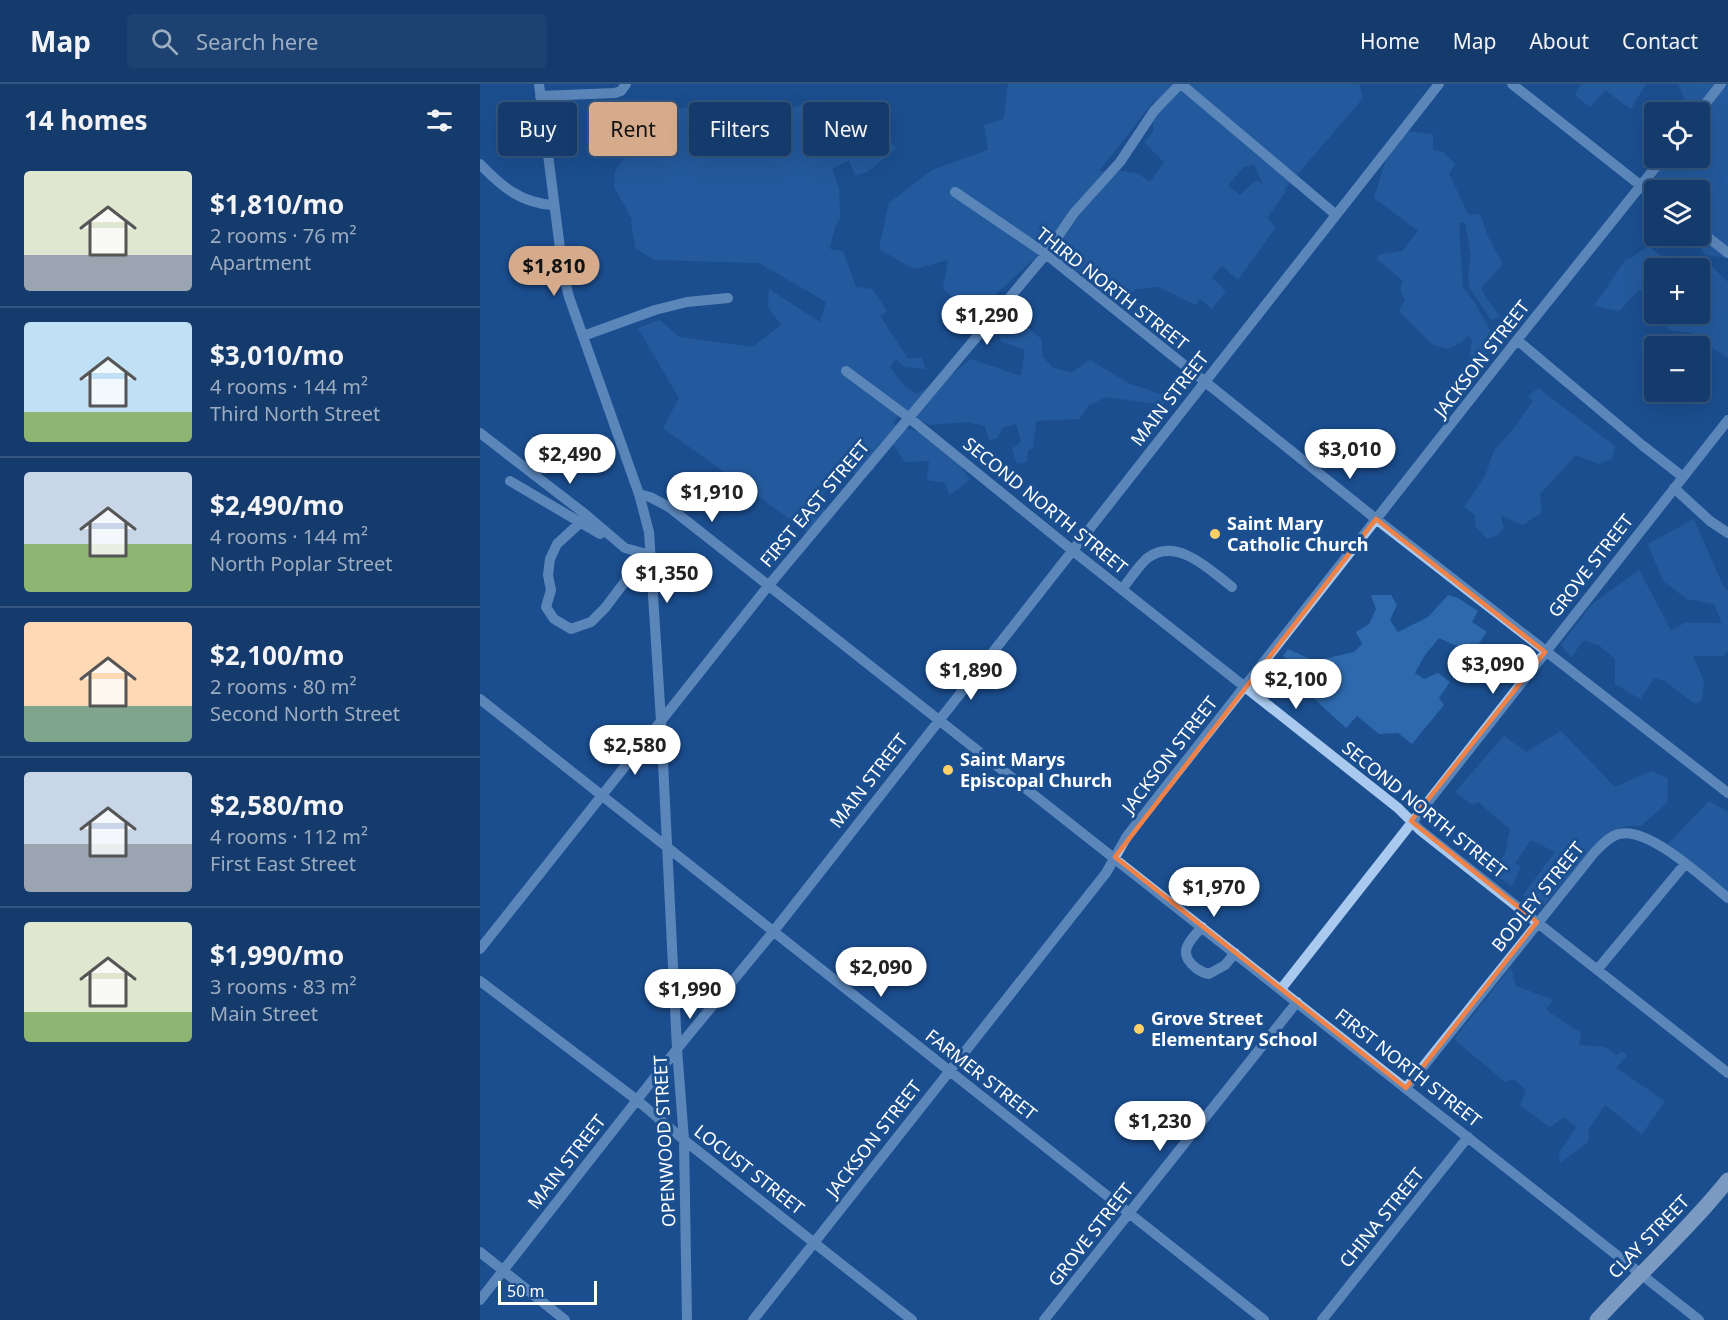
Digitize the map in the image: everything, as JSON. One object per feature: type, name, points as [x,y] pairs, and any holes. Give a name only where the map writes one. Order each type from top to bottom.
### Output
[{"type":"main road","name":"CLAY STREET","points":[[1597,1320],[1641,1272],[1683,1232],[1728,1180]]},
{"type":"street","name":"OPENWOOD STREET","points":[[539,84],[553,205],[569,297],[639,494],[649,532],[684,1140],[687,1320]]},
{"type":"street","points":[[540,96],[615,93],[621,91],[626,84]]},
{"type":"street","points":[[1181,84],[1335,214]]},
{"type":"street","name":"FIRST EAST STREET","points":[[480,949],[769,585],[1046,254],[1074,213],[1120,162],[1154,111],[1181,84]]},
{"type":"street","name":"MAIN STREET","points":[[480,1300],[677,1049],[773,932],[1439,84]]},
{"type":"street","points":[[1512,84],[1642,185]]},
{"type":"street","points":[[1707,102],[1721,84]]},
{"type":"street","points":[[480,164],[510,192],[538,204],[553,205]]},
{"type":"street","name":"JACKSON STREET","points":[[753,1320],[1099,882],[1127,836],[1655,168]]},
{"type":"street","name":"THIRD NORTH STREET","points":[[955,192],[1046,254],[1376,519],[1728,793]]},
{"type":"street","points":[[1710,239],[1728,253]]},
{"type":"street","points":[[583,336],[655,310],[687,302],[728,298]]},
{"type":"street","points":[[1517,340],[1683,477]]},
{"type":"street","name":"SECOND NORTH STREET","points":[[846,371],[908,417],[1728,1073]]},
{"type":"street","name":"GROVE STREET","points":[[1281,989],[1728,420]]},
{"type":"street","points":[[482,438],[585,514],[625,548]]},
{"type":"street","points":[[510,481],[625,548],[650,555]]},
{"type":"street","points":[[1674,488],[1710,521],[1728,533]]},
{"type":"street","name":"FIRST NORTH STREET","points":[[639,494],[669,507],[1699,1320]]},
{"type":"street","points":[[580,522],[557,544],[550,560],[548,575],[551,590],[546,607],[554,619],[571,629],[591,622],[605,608],[633,571],[650,555]]},
{"type":"street","points":[[1122,589],[1149,557],[1163,552],[1178,552],[1194,557],[1232,587]]},
{"type":"street","name":"FARMER STREET","points":[[480,699],[1264,1320]]},
{"type":"street","name":"BODLEY STREET","points":[[1406,1088],[1594,854],[1617,834],[1631,832],[1656,842],[1728,898]]},
{"type":"street","points":[[1597,970],[1685,864]]},
{"type":"street","points":[[1202,927],[1186,948],[1185,956],[1190,963],[1203,973],[1209,974],[1225,965],[1235,953]]},
{"type":"street","name":"LOCUST STREET","points":[[480,981],[637,1100],[684,1140],[912,1320]]},
{"type":"street","name":"GROVE STREET","points":[[1044,1320],[1297,1002]]},
{"type":"street","name":"CHINA STREET","points":[[1322,1320],[1468,1137]]},
{"type":"street","points":[[480,1252],[565,1320]]},
{"type":"highlighted area","points":[[1376,519],[1545,652],[1411,821],[1537,922],[1406,1088],[1115,857]]},
{"type":"shaded area","points":[[1008,84],[1359,84],[1363,98],[1284,190],[1286,191],[1267,218],[1276,227],[1238,280],[1222,266],[1212,278],[1226,291],[1212,309],[1200,299],[1195,305],[1159,287],[1136,289],[1120,304],[1058,255],[1056,241],[1113,170],[1137,173],[1150,182],[1164,162],[1144,142],[1153,132],[1154,102],[1157,97],[1099,171],[1110,171],[1053,241],[991,299],[959,304],[943,288],[948,260],[914,269],[879,249],[889,203],[932,170],[988,150],[984,125],[1004,119]],"holes":[[[1254,164],[1263,185],[1256,180],[1240,195],[1228,185],[1244,167]]]},
{"type":"shaded area","points":[[1581,84],[1646,84],[1631,109],[1605,90],[1590,107],[1575,95]]},
{"type":"shaded area","points":[[1678,84],[1728,84],[1728,258],[1705,255],[1699,246],[1710,246],[1710,180],[1655,180],[1660,168],[1710,168],[1710,102],[1686,102]]},
{"type":"shaded area","points":[[803,106],[803,156],[887,156],[867,172],[855,175],[849,160],[832,169],[839,189],[840,219],[835,226],[830,249],[843,251],[856,287],[872,289],[887,311],[880,316],[908,359],[922,357],[925,369],[905,367],[896,359],[890,367],[904,386],[917,394],[953,373],[971,359],[1021,376],[1025,350],[1000,341],[1004,322],[1029,328],[1042,340],[1042,356],[1053,368],[1072,372],[1090,360],[1128,383],[1166,396],[1164,405],[1106,397],[1089,405],[1079,419],[1036,421],[1033,448],[1028,450],[1027,462],[1017,464],[1012,449],[1021,442],[1016,424],[1002,428],[998,438],[989,440],[985,426],[967,422],[930,425],[900,411],[893,424],[934,437],[949,450],[970,480],[950,495],[945,483],[927,480],[929,461],[904,462],[894,445],[879,443],[874,470],[860,475],[842,470],[815,504],[829,512],[809,533],[663,428],[679,398],[638,328],[660,320],[679,337],[753,347],[781,325],[768,307],[769,289],[820,322],[826,302],[759,263],[655,260],[636,249],[632,219],[614,187],[615,171],[627,156],[677,156],[677,108],[689,109],[689,156],[791,156],[791,108]]},
{"type":"shaded area","points":[[1405,131],[1433,134],[1433,150],[1443,152],[1455,164],[1449,174],[1467,212],[1470,215],[1480,214],[1489,239],[1503,264],[1481,288],[1500,317],[1491,320],[1470,288],[1468,276],[1471,256],[1465,223],[1460,222],[1463,288],[1473,300],[1491,332],[1487,364],[1477,369],[1469,364],[1472,340],[1468,335],[1462,342],[1449,349],[1433,345],[1399,311],[1405,299],[1401,291],[1403,281],[1377,259],[1378,255],[1402,251],[1418,231],[1374,198],[1388,153]]},
{"type":"shaded area","points":[[889,139],[896,149],[889,155]]},
{"type":"shaded area","points":[[1649,246],[1663,258],[1644,258],[1644,294],[1640,289],[1619,311],[1594,306],[1625,261]]},
{"type":"shaded area","points":[[1710,265],[1728,282],[1728,358],[1710,346],[1710,336],[1696,336],[1692,333],[1669,330],[1666,324],[1710,324]]},
{"type":"shaded area","points":[[1538,388],[1615,446],[1612,459],[1599,464],[1576,455],[1540,494],[1542,512],[1523,525],[1500,515],[1504,527],[1498,535],[1487,539],[1475,526],[1475,515],[1464,507],[1486,474],[1494,450],[1511,432],[1533,401],[1528,397]]},
{"type":"shaded area","points":[[1694,519],[1723,586],[1728,591],[1728,651],[1723,656],[1693,656],[1704,681],[1702,700],[1695,704],[1665,681],[1654,678],[1640,699],[1615,684],[1615,659],[1600,646],[1584,640],[1571,657],[1561,645],[1592,604],[1639,570],[1671,630],[1685,623],[1722,623],[1714,604],[1687,599],[1663,581],[1648,544]]},
{"type":"shaded area","points":[[1371,595],[1391,595],[1397,605],[1390,620],[1398,632],[1428,617],[1448,595],[1458,598],[1478,611],[1472,622],[1487,632],[1472,653],[1439,638],[1425,655],[1415,673],[1424,679],[1438,673],[1450,682],[1439,698],[1444,705],[1412,744],[1398,733],[1379,734],[1357,716],[1346,728],[1311,696],[1325,689],[1317,677],[1305,677],[1283,656],[1288,649],[1315,661],[1354,652],[1362,644],[1356,632],[1369,624],[1376,609]]},
{"type":"shaded area","points":[[1561,731],[1615,787],[1651,771],[1668,778],[1667,803],[1641,826],[1626,826],[1613,831],[1586,856],[1540,909],[1523,895],[1555,852],[1531,840],[1515,863],[1521,867],[1512,886],[1489,871],[1505,855],[1510,829],[1478,802],[1473,805],[1455,792],[1504,736],[1526,752]]},
{"type":"shaded area","points":[[1709,801],[1728,812],[1728,895],[1725,895],[1668,844]]},
{"type":"shaded area","points":[[1511,967],[1516,986],[1553,1000],[1546,1010],[1581,1033],[1579,1045],[1605,1047],[1617,1055],[1622,1051],[1627,1056],[1616,1068],[1665,1101],[1642,1134],[1605,1105],[1589,1129],[1588,1142],[1560,1163],[1559,1153],[1576,1127],[1564,1117],[1550,1127],[1520,1105],[1526,1090],[1514,1079],[1505,1082],[1454,1039]]},
{"type":"place","name":"Saint Mary Catholic Church","points":[[1215,534]]},
{"type":"place","name":"Saint Marys Episcopal Church","points":[[948,770]]},
{"type":"place","name":"Grove Street Elementary School","points":[[1139,1029]]}]
